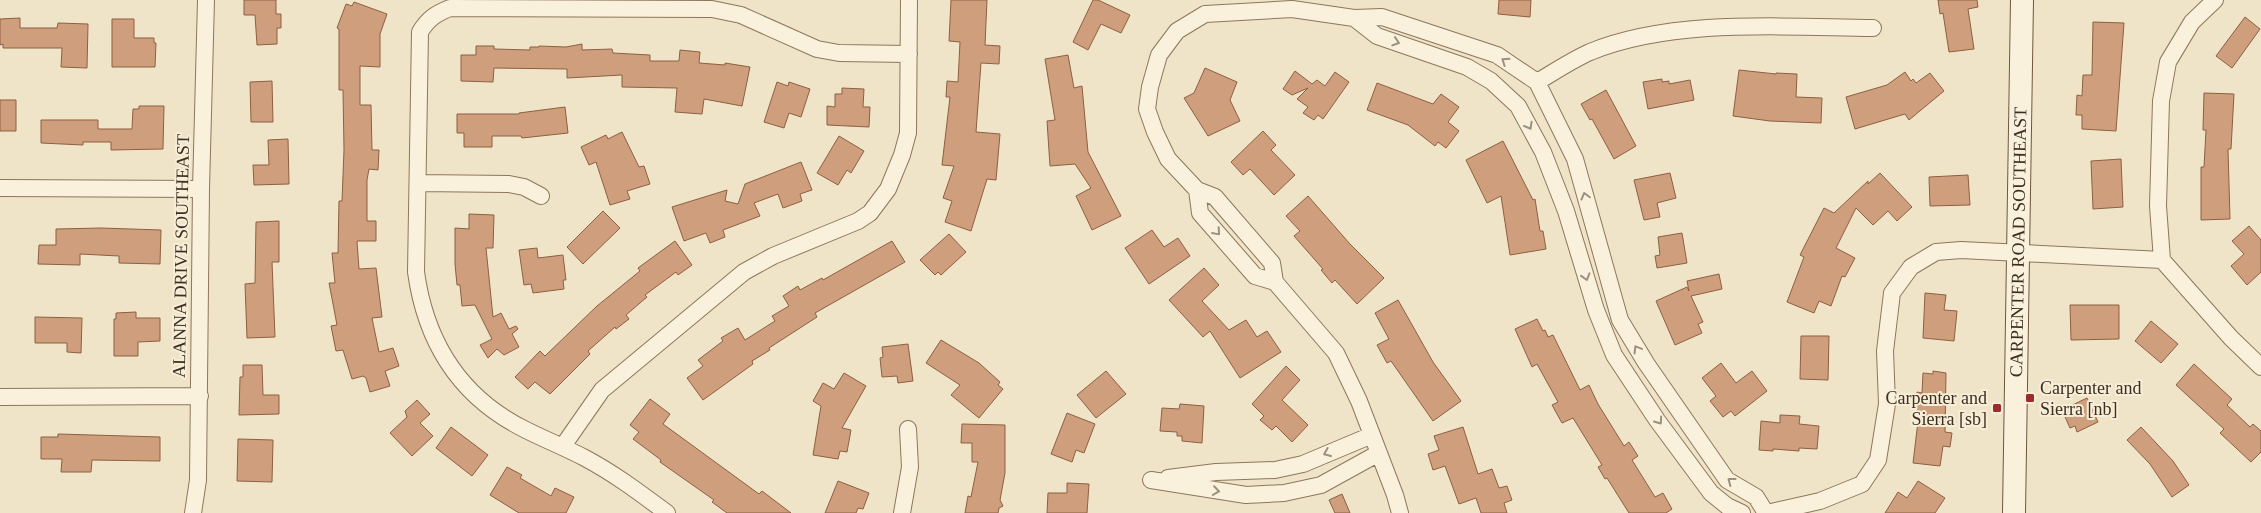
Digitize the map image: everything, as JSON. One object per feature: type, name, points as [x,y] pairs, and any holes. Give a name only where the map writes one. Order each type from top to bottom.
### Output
[{"type":"street","name":"ALANNA DRIVE SOUTHEAST","points":[[193,513],[198,480],[200,189],[206,0]]},
{"type":"street","points":[[563,446],[602,390],[744,272],[773,256],[858,221],[870,213],[888,188],[902,155],[908,133],[909,0]]},
{"type":"street","name":"CARPENTER ROAD SOUTHEAST","points":[[2014,513],[2022,0]]},
{"type":"street","points":[[2215,0],[2192,22],[2168,62],[2161,102],[2158,206],[2162,260],[2230,338],[2261,366]]},
{"type":"street","points":[[667,513],[622,478],[563,446],[526,430],[497,413],[471,394],[439,348],[420,300],[416,272],[420,32],[436,13],[450,8],[712,9],[741,15],[817,49],[839,53],[909,54]]},
{"type":"street","points":[[1400,513],[1359,401],[1336,353],[1275,282],[1272,263],[1215,197],[1197,190],[1168,159],[1146,109],[1159,54],[1177,31],[1205,14],[1292,10],[1354,18],[1382,17],[1497,55],[1537,82],[1575,159],[1620,320],[1646,363],[1727,480],[1756,497],[1767,513],[1820,501],[1862,484],[1878,460],[1887,404],[1885,351],[1892,293],[1911,268],[1936,252],[1961,250],[2162,260]]},
{"type":"street","points":[[1354,18],[1377,36],[1467,67],[1491,81],[1518,106],[1543,152],[1566,211],[1596,310],[1614,355],[1657,420],[1710,493],[1727,506],[1742,513]]},
{"type":"street","points":[[1537,82],[1590,53],[1639,37],[1712,28],[1873,28]]},
{"type":"street","points":[[418,183],[509,184],[524,187],[541,196]]},
{"type":"street","points":[[0,188],[200,189]]},
{"type":"street","points":[[1197,190],[1200,214],[1255,276],[1275,282]]},
{"type":"street","points":[[0,398],[200,396]]},
{"type":"street","points":[[902,513],[910,466],[908,429]]},
{"type":"street","points":[[1372,434],[1303,464],[1275,470],[1216,472],[1151,480],[1246,495],[1284,493],[1320,485],[1378,453]]},
{"type":"building","points":[[244,0],[276,0],[276,14],[281,14],[281,28],[277,28],[277,44],[257,45],[255,15],[244,15]]},
{"type":"building","points":[[951,0],[987,0],[985,45],[1000,46],[999,64],[981,63],[976,132],[1000,134],[996,180],[987,179],[971,231],[945,222],[952,201],[943,198],[954,166],[942,165],[950,97],[946,97],[947,81],[958,82],[960,42],[949,41]]},
{"type":"building","points":[[1093,0],[1098,0],[1130,15],[1121,33],[1101,24],[1088,50],[1073,42]]},
{"type":"building","points":[[1499,0],[1531,0],[1530,17],[1498,14]]},
{"type":"building","points":[[1938,0],[1977,0],[1978,7],[1968,9],[1974,49],[1949,52],[1943,13],[1940,14]]},
{"type":"building","points":[[354,2],[387,14],[380,34],[380,67],[360,66],[360,105],[371,105],[372,150],[379,150],[378,170],[369,169],[367,180],[367,221],[376,221],[376,241],[357,241],[359,269],[376,268],[382,317],[372,318],[379,352],[393,348],[399,366],[385,371],[390,386],[370,392],[366,378],[363,376],[352,379],[343,350],[336,351],[331,326],[337,325],[329,283],[335,283],[332,253],[338,253],[339,201],[342,201],[344,150],[343,90],[339,90],[339,29],[337,28],[346,4],[352,6]]},
{"type":"building","points":[[2245,17],[2260,29],[2232,68],[2216,56]]},
{"type":"building","points":[[20,18],[20,28],[57,28],[58,23],[88,24],[87,68],[61,67],[62,48],[3,48],[3,44],[0,45],[0,19]]},
{"type":"building","points":[[112,19],[134,19],[134,38],[154,38],[154,43],[156,43],[155,67],[112,67]]},
{"type":"building","points":[[2093,22],[2124,23],[2116,131],[2082,129],[2082,115],[2076,115],[2077,95],[2082,96],[2083,75],[2092,75]]},
{"type":"building","points":[[582,44],[582,50],[612,49],[613,53],[650,55],[650,61],[679,61],[680,50],[700,52],[699,63],[725,65],[725,63],[750,67],[742,106],[704,99],[702,114],[675,112],[677,88],[622,87],[622,75],[567,78],[567,69],[494,68],[493,82],[461,81],[461,55],[476,55],[476,46],[494,46],[494,49],[530,50],[530,47],[566,47]]},
{"type":"building","points":[[1068,55],[1074,88],[1082,86],[1088,152],[1121,216],[1092,230],[1076,196],[1091,188],[1075,164],[1050,166],[1047,121],[1055,120],[1045,59]]},
{"type":"building","points":[[1205,68],[1237,82],[1230,100],[1240,121],[1208,136],[1184,98],[1194,93]]},
{"type":"building","points":[[1739,70],[1797,74],[1796,97],[1822,98],[1821,123],[1770,121],[1733,116]]},
{"type":"building","points":[[1295,71],[1312,84],[1317,80],[1325,86],[1335,72],[1349,82],[1323,119],[1318,115],[1314,120],[1303,113],[1308,107],[1297,99],[1308,88],[1292,95],[1283,89]]},
{"type":"building","points":[[1905,72],[1911,81],[1913,79],[1916,83],[1930,73],[1944,91],[1909,120],[1905,114],[1855,129],[1846,97],[1887,85]]},
{"type":"building","points":[[1662,79],[1662,82],[1669,81],[1669,84],[1690,80],[1694,100],[1648,109],[1643,82]]},
{"type":"building","points":[[272,81],[273,122],[251,122],[250,82]]},
{"type":"building","points":[[777,82],[788,86],[789,82],[810,89],[801,117],[789,113],[784,128],[764,122]]},
{"type":"building","points":[[1377,83],[1433,104],[1441,94],[1459,107],[1448,122],[1459,131],[1446,148],[1438,142],[1435,146],[1408,125],[1367,110]]},
{"type":"building","points":[[842,88],[864,89],[863,107],[870,107],[869,127],[827,125],[827,106],[835,107],[835,94],[842,94]]},
{"type":"building","points":[[1606,90],[1636,146],[1614,159],[1592,119],[1590,120],[1581,104]]},
{"type":"building","points":[[2204,93],[2234,94],[2231,149],[2228,149],[2230,219],[2201,220],[2201,167],[2204,167],[2206,130],[2203,130]]},
{"type":"building","points":[[0,100],[16,100],[16,131],[0,131]]},
{"type":"building","points":[[139,106],[164,106],[163,149],[111,150],[111,142],[83,142],[83,145],[41,143],[41,120],[98,120],[98,129],[132,129],[133,109],[139,109]]},
{"type":"building","points":[[565,107],[568,133],[522,138],[521,136],[492,136],[492,147],[464,147],[464,133],[457,133],[457,114],[519,114]]},
{"type":"building","points":[[1263,131],[1276,145],[1271,150],[1295,175],[1274,195],[1250,169],[1243,175],[1231,162]]},
{"type":"building","points":[[622,132],[639,167],[644,166],[650,184],[627,191],[630,199],[610,205],[596,162],[589,165],[581,147],[606,135],[608,139]]},
{"type":"building","points":[[839,136],[864,151],[851,173],[847,170],[838,185],[817,173]]},
{"type":"building","points":[[288,139],[289,184],[254,185],[253,165],[269,165],[268,140]]},
{"type":"building","points":[[1503,141],[1533,200],[1535,199],[1540,231],[1543,231],[1546,249],[1510,255],[1501,196],[1487,203],[1466,160]]},
{"type":"building","points":[[2121,159],[2123,207],[2093,209],[2091,161]]},
{"type":"building","points":[[801,162],[812,190],[800,194],[802,201],[783,208],[778,194],[754,203],[760,216],[723,230],[725,237],[710,243],[706,233],[684,241],[672,207],[727,190],[725,201],[738,204],[745,184]]},
{"type":"building","points":[[1670,173],[1676,198],[1657,203],[1660,217],[1644,220],[1634,180]]},
{"type":"building","points":[[1880,173],[1912,207],[1897,221],[1888,211],[1873,225],[1856,208],[1836,248],[1855,258],[1845,277],[1842,276],[1831,306],[1819,301],[1814,313],[1787,302],[1804,257],[1800,255],[1824,208],[1834,213],[1868,181],[1868,184]]},
{"type":"building","points":[[1968,175],[1970,205],[1930,206],[1929,177]]},
{"type":"building","points":[[1308,196],[1350,244],[1384,278],[1357,304],[1335,280],[1332,283],[1321,270],[1323,269],[1294,236],[1300,231],[1286,216]]},
{"type":"building","points":[[603,211],[620,228],[583,264],[567,247]]},
{"type":"building","points":[[469,214],[494,215],[493,248],[486,248],[493,317],[501,313],[509,329],[516,326],[518,329],[512,334],[519,347],[504,355],[497,349],[488,358],[480,345],[492,339],[475,305],[462,306],[455,264],[455,228],[469,229]]},
{"type":"building","points":[[279,221],[279,262],[272,262],[275,337],[247,338],[245,284],[255,283],[256,222]]},
{"type":"building","points":[[2249,226],[2261,240],[2261,272],[2247,285],[2231,266],[2244,254],[2232,241]]},
{"type":"building","points":[[56,229],[161,230],[160,264],[119,263],[119,256],[80,254],[80,265],[38,264],[39,245],[56,245]]},
{"type":"building","points":[[1152,230],[1164,247],[1178,238],[1190,256],[1149,284],[1125,248]]},
{"type":"building","points":[[1682,233],[1687,263],[1657,268],[1655,256],[1660,255],[1658,237]]},
{"type":"building","points":[[949,234],[966,252],[941,275],[938,272],[935,275],[920,260]]},
{"type":"building","points":[[675,241],[692,265],[678,275],[676,272],[645,295],[647,297],[626,315],[629,319],[616,329],[615,327],[588,351],[590,354],[550,394],[535,382],[528,389],[515,377],[540,351],[545,356],[597,306],[640,271],[638,268]]},
{"type":"building","points":[[892,241],[905,262],[815,313],[817,317],[769,348],[770,350],[752,361],[753,364],[703,400],[687,378],[703,366],[698,360],[723,341],[721,338],[738,328],[745,340],[775,321],[772,316],[789,306],[783,296],[798,286],[800,290],[822,278],[823,280]]},
{"type":"building","points":[[537,248],[538,258],[563,255],[566,280],[563,280],[564,289],[533,293],[531,284],[524,285],[519,250]]},
{"type":"building","points":[[1204,268],[1219,285],[1202,301],[1229,330],[1246,320],[1257,337],[1267,331],[1281,352],[1240,378],[1210,331],[1203,337],[1169,300]]},
{"type":"building","points":[[1719,274],[1722,289],[1691,296],[1703,322],[1698,324],[1702,333],[1675,345],[1656,301],[1687,287],[1689,291],[1687,281]]},
{"type":"building","points":[[1925,293],[1946,295],[1944,310],[1957,311],[1954,341],[1923,338]]},
{"type":"building","points":[[1398,300],[1433,362],[1461,401],[1433,421],[1391,361],[1387,363],[1377,345],[1389,339],[1375,313]]},
{"type":"building","points":[[2070,305],[2119,305],[2119,339],[2071,340]]},
{"type":"building","points":[[136,312],[136,318],[160,318],[160,341],[138,342],[138,356],[114,356],[114,319],[116,319],[116,313]]},
{"type":"building","points":[[35,317],[82,318],[81,353],[67,352],[67,343],[35,343]]},
{"type":"building","points":[[1537,319],[1548,337],[1553,335],[1580,390],[1589,385],[1598,404],[1624,446],[1629,442],[1638,456],[1632,460],[1655,497],[1663,493],[1672,509],[1666,513],[1629,513],[1607,478],[1605,479],[1598,467],[1602,465],[1573,418],[1562,423],[1552,405],[1558,402],[1537,364],[1532,367],[1515,329]]},
{"type":"building","points":[[2151,321],[2178,344],[2161,363],[2135,341]]},
{"type":"building","points":[[1801,336],[1829,336],[1828,380],[1800,379]]},
{"type":"building","points":[[941,340],[979,363],[1000,382],[998,385],[1003,389],[979,418],[951,395],[960,385],[926,363]]},
{"type":"building","points":[[908,344],[913,381],[898,383],[897,376],[882,377],[880,358],[883,357],[882,347]]},
{"type":"building","points":[[1721,363],[1736,383],[1752,371],[1767,391],[1735,416],[1731,411],[1723,417],[1710,401],[1716,396],[1702,378]]},
{"type":"building","points":[[2194,364],[2232,399],[2227,405],[2250,427],[2253,424],[2261,431],[2261,452],[2251,462],[2220,433],[2224,429],[2176,385]]},
{"type":"building","points":[[243,365],[262,365],[263,395],[279,395],[279,414],[239,415],[240,377],[243,377]]},
{"type":"building","points":[[1286,366],[1300,380],[1282,400],[1308,425],[1292,442],[1276,426],[1272,430],[1260,420],[1264,416],[1252,404]]},
{"type":"building","points":[[1106,371],[1126,394],[1096,418],[1077,395]]},
{"type":"building","points":[[1933,371],[1946,373],[1945,432],[1952,433],[1950,447],[1943,446],[1940,466],[1913,463],[1919,413],[1917,413],[1917,392],[1922,393],[1923,373],[1933,374]]},
{"type":"building","points":[[844,373],[866,386],[842,428],[851,430],[847,452],[840,451],[838,459],[813,455],[821,406],[813,401],[823,383],[834,389]]},
{"type":"building","points":[[2087,398],[2098,422],[2077,432],[2075,426],[2070,428],[2062,410]]},
{"type":"building","points":[[650,399],[670,414],[663,424],[759,494],[762,491],[791,513],[727,513],[712,502],[714,500],[660,462],[661,460],[633,439],[639,432],[630,425]]},
{"type":"building","points":[[417,400],[430,414],[420,423],[433,436],[412,456],[390,433],[407,417],[405,411]]},
{"type":"building","points":[[1180,404],[1204,406],[1202,443],[1182,441],[1182,436],[1177,436],[1177,432],[1160,431],[1162,408],[1179,409]]},
{"type":"building","points":[[1067,413],[1095,424],[1084,453],[1076,450],[1072,462],[1051,454]]},
{"type":"building","points":[[1780,415],[1800,416],[1799,424],[1819,426],[1817,449],[1799,448],[1799,451],[1759,450],[1761,421],[1780,423]]},
{"type":"building","points":[[962,424],[1005,425],[1005,473],[1000,500],[1003,506],[999,508],[998,513],[965,513],[968,496],[971,497],[978,462],[972,462],[972,443],[961,443]]},
{"type":"building","points":[[451,427],[488,455],[472,476],[436,448]]},
{"type":"building","points":[[1463,427],[1478,474],[1492,469],[1499,488],[1507,486],[1512,500],[1504,503],[1507,513],[1481,513],[1476,498],[1459,504],[1445,466],[1433,470],[1428,454],[1439,450],[1434,436]]},
{"type":"building","points":[[2141,427],[2173,461],[2189,485],[2172,497],[2150,464],[2127,440]]},
{"type":"building","points":[[58,434],[160,437],[160,461],[92,460],[91,472],[61,472],[62,459],[41,459],[41,437],[58,437]]},
{"type":"building","points":[[238,439],[273,440],[272,482],[237,481]]},
{"type":"building","points":[[507,467],[522,475],[520,478],[551,496],[555,488],[574,497],[566,513],[519,513],[490,495]]},
{"type":"building","points":[[838,481],[869,493],[863,509],[858,508],[856,513],[825,513]]},
{"type":"building","points":[[1918,481],[1945,498],[1935,513],[1885,513],[1898,492],[1907,498]]},
{"type":"building","points":[[1067,483],[1089,484],[1087,513],[1047,513],[1048,493],[1067,493]]},
{"type":"building","points":[[1342,494],[1350,513],[1335,513],[1329,500]]},
{"type":"place","name":"Carpenter and Sierra [nb]","points":[[2030,398]]},
{"type":"place","name":"Carpenter and Sierra [sb]","points":[[1997,408]]}]
